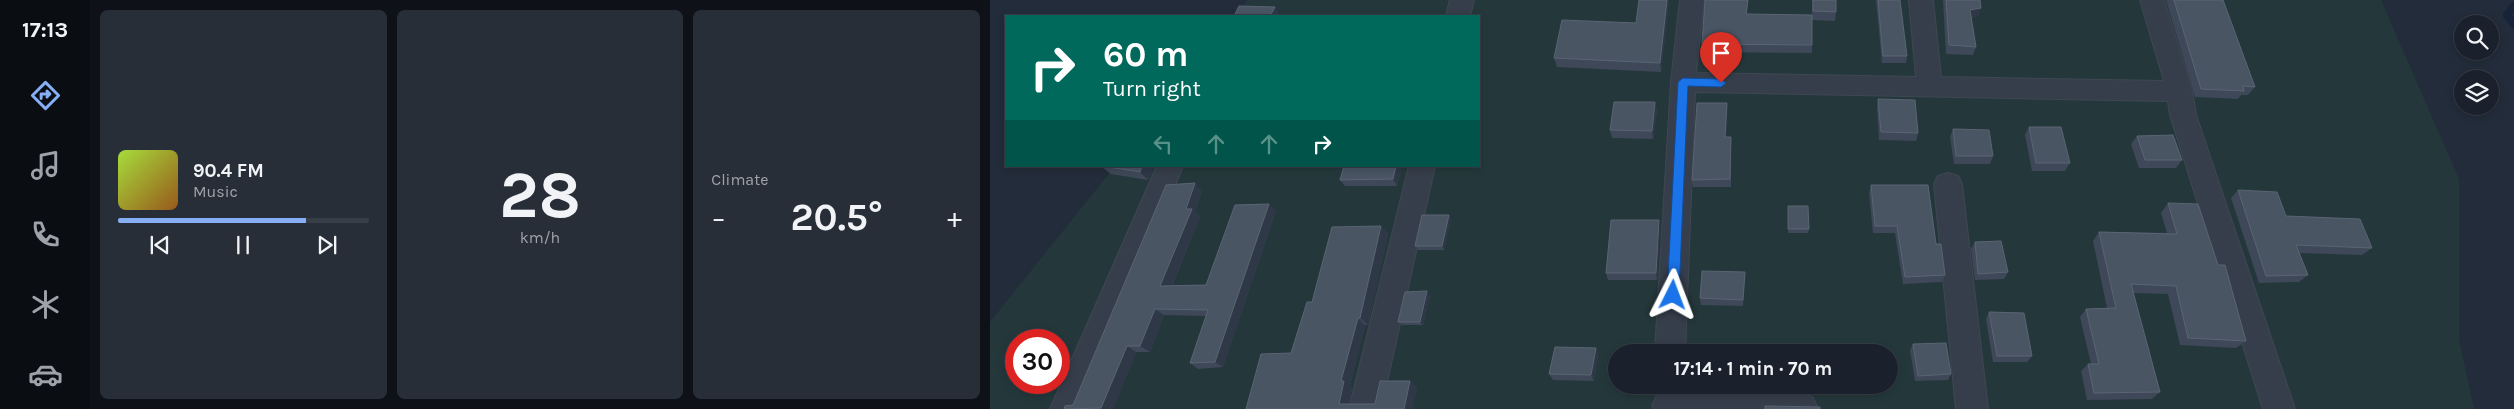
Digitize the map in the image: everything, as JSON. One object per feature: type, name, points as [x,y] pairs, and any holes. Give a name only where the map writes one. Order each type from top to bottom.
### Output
[{"type":"street","points":[[1458,15],[1462,0]]},
{"type":"street","points":[[1670,344],[1683,82],[1692,0]]},
{"type":"street","points":[[1921,0],[1929,86]]},
{"type":"street","points":[[2152,0],[2179,91],[2183,115],[2280,409]]},
{"type":"street","points":[[1683,82],[2179,91]]},
{"type":"street","points":[[1066,409],[1170,167]]},
{"type":"street","points":[[1365,409],[1422,167]]},
{"type":"street","points":[[1948,184],[1972,409]]},
{"type":"street","points":[[1668,400],[1802,409]]},
{"type":"green space","points":[[1248,0],[2381,0],[2459,179],[2459,339],[2474,409],[990,409],[990,322],[1114,167],[1480,167],[1480,15],[1236,15]]},
{"type":"building","points":[[1639,0],[1667,0],[1660,63],[1554,58],[1562,20],[1636,23]]},
{"type":"building","points":[[1705,0],[1748,0],[1746,14],[1812,15],[1812,45],[1702,44]]},
{"type":"building","points":[[1813,0],[1836,0],[1836,12],[1813,11]]},
{"type":"building","points":[[1878,0],[1900,0],[1907,56],[1883,56]]},
{"type":"building","points":[[1946,0],[1980,0],[1981,8],[1970,10],[1976,47],[1949,45]]},
{"type":"building","points":[[2174,0],[2223,0],[2255,87],[2243,86],[2244,91],[2201,89]]},
{"type":"building","points":[[1239,6],[1275,7],[1271,15],[1234,15]]},
{"type":"building","points":[[1878,99],[1915,100],[1918,133],[1881,132]]},
{"type":"building","points":[[1614,102],[1655,102],[1652,131],[1610,130]]},
{"type":"building","points":[[1697,103],[1727,103],[1725,137],[1731,137],[1730,179],[1692,180]]},
{"type":"building","points":[[2029,127],[2061,127],[2070,163],[2036,163]]},
{"type":"building","points":[[1953,129],[1989,130],[1993,156],[1956,156]]},
{"type":"building","points":[[2173,135],[2182,160],[2145,160],[2137,136]]},
{"type":"building","points":[[1108,167],[1142,167],[1140,172]]},
{"type":"building","points":[[1344,167],[1396,167],[1393,179],[1340,180]]},
{"type":"building","points":[[1195,183],[1186,209],[1192,209],[1160,286],[1206,285],[1235,205],[1269,204],[1215,362],[1190,363],[1208,310],[1155,309],[1140,346],[1127,346],[1101,408],[1064,409],[1065,406],[1073,405],[1166,185]]},
{"type":"building","points":[[1871,185],[1928,185],[1936,244],[1941,244],[1945,275],[1905,277],[1897,226],[1875,226]]},
{"type":"building","points":[[2238,190],[2277,192],[2286,216],[2360,219],[2372,248],[2296,245],[2308,275],[2266,276]]},
{"type":"building","points":[[2168,203],[2198,204],[2218,265],[2225,265],[2246,341],[2188,338],[2176,286],[2131,284],[2160,392],[2094,393],[2088,364],[2099,364],[2086,309],[2116,308],[2099,232],[2177,234]]},
{"type":"building","points":[[1788,206],[1808,206],[1809,229],[1788,229]]},
{"type":"building","points":[[1422,215],[1449,215],[1442,246],[1415,246]]},
{"type":"building","points":[[1611,220],[1659,220],[1656,273],[1606,273]]},
{"type":"building","points":[[1381,226],[1360,318],[1358,318],[1341,381],[1344,381],[1339,404],[1375,404],[1380,381],[1410,381],[1404,409],[1246,409],[1261,354],[1291,353],[1307,302],[1312,302],[1332,227]]},
{"type":"building","points":[[2001,241],[2008,272],[1978,274],[1975,242]]},
{"type":"building","points":[[1702,271],[1745,272],[1743,300],[1700,298]]},
{"type":"building","points":[[1427,291],[1420,322],[1398,322],[1405,292]]},
{"type":"building","points":[[1989,312],[2024,313],[2032,356],[1997,356]]},
{"type":"building","points":[[1946,343],[1951,374],[1918,376],[1913,344]]},
{"type":"building","points":[[1555,347],[1596,348],[1591,375],[1549,374]]},
{"type":"building","points":[[1765,406],[1820,407],[1820,409],[1765,409]]},
{"type":"waterway","points":[[2514,6],[2507,15],[2514,24]]},
{"type":"route","points":[[1673,295],[1683,82],[1721,83]]}]
